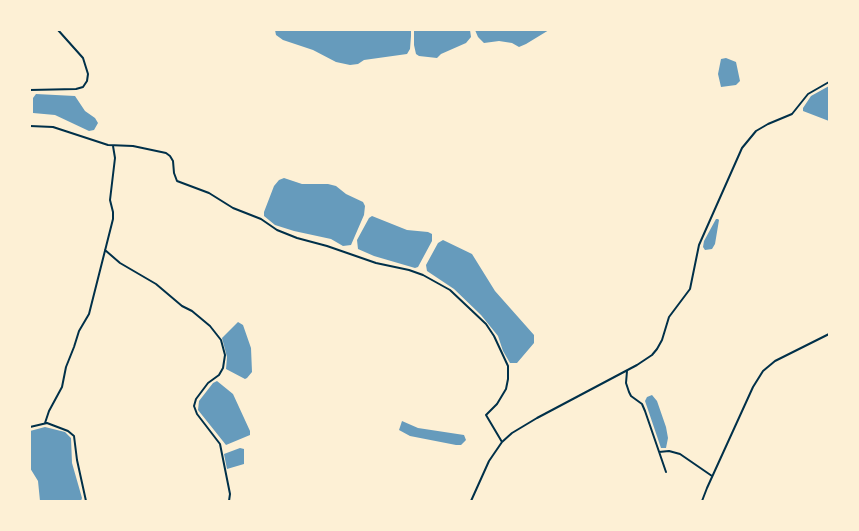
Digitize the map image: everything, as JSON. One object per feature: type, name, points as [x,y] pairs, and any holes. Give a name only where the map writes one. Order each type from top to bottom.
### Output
[{"type":"street","points":[[30,90],[76,89],[82,87],[87,81],[88,74],[83,58],[58,30]]},
{"type":"street","points":[[471,501],[489,461],[502,442],[522,426],[627,370],[648,358],[657,349],[662,340],[669,317],[690,289],[702,237],[732,169],[747,141],[762,127],[792,114],[806,96],[829,82]]},
{"type":"street","points":[[30,126],[52,127],[113,146],[133,146],[166,153],[173,161],[177,181],[209,193],[233,208],[261,219],[277,230],[376,263],[424,275],[450,290],[486,324],[494,336],[508,366],[506,389],[486,415],[502,442]]},
{"type":"street","points":[[44,423],[62,387],[66,368],[79,331],[89,314],[113,215],[110,200],[114,158],[113,146]]},
{"type":"street","points":[[104,250],[120,263],[156,284],[182,306],[192,311],[210,326],[221,340],[225,355],[223,368],[208,383],[196,399],[194,406],[197,414],[218,440],[230,494],[229,501]]},
{"type":"street","points":[[702,501],[754,387],[763,372],[775,361],[829,334]]},
{"type":"street","points":[[627,370],[626,383],[629,392],[631,396],[642,404],[666,472]]},
{"type":"street","points":[[30,427],[44,423],[58,426],[74,436],[86,501]]},
{"type":"street","points":[[659,452],[670,451],[680,454],[712,476]]},
{"type":"water","points":[[275,30],[411,30],[410,49],[407,54],[364,60],[358,64],[350,65],[336,62],[313,50],[283,40],[276,35]]},
{"type":"water","points":[[414,30],[470,30],[471,37],[466,43],[441,54],[437,58],[419,56],[416,54],[414,45]]},
{"type":"water","points":[[475,30],[549,30],[519,47],[512,43],[499,41],[484,43],[478,37]]},
{"type":"water","points":[[726,58],[736,62],[740,81],[736,85],[721,87],[718,74],[721,59]]},
{"type":"water","points":[[829,86],[829,121],[803,111],[811,96]]},
{"type":"water","points":[[36,94],[75,96],[85,111],[95,118],[98,123],[94,130],[89,131],[55,115],[33,113],[33,98]]},
{"type":"water","points":[[284,178],[302,184],[328,184],[336,186],[346,194],[363,202],[365,206],[364,215],[351,245],[343,246],[331,239],[275,225],[264,216],[274,186],[279,180]]},
{"type":"water","points":[[372,216],[407,230],[432,234],[432,241],[418,267],[415,268],[374,256],[358,249],[357,240]]},
{"type":"water","points":[[716,219],[719,220],[715,244],[712,249],[705,250],[703,247],[704,241]]},
{"type":"water","points":[[443,240],[472,254],[495,291],[534,335],[534,343],[517,363],[510,363],[503,351],[498,336],[481,315],[454,289],[427,271],[426,265],[438,243]]},
{"type":"water","points":[[238,322],[243,325],[251,348],[252,372],[245,379],[226,369],[227,357],[222,338]]},
{"type":"water","points":[[217,381],[233,394],[250,431],[250,435],[226,445],[198,410],[199,401],[213,383]]},
{"type":"water","points":[[652,395],[657,401],[666,427],[668,438],[666,448],[661,448],[645,401],[647,397]]},
{"type":"water","points":[[402,421],[418,428],[464,435],[466,440],[461,445],[456,445],[410,436],[399,430]]},
{"type":"water","points":[[45,427],[65,432],[71,438],[72,463],[82,498],[81,501],[40,501],[38,481],[30,468],[30,431]]},
{"type":"water","points":[[240,448],[244,449],[244,464],[227,469],[224,454]]}]
